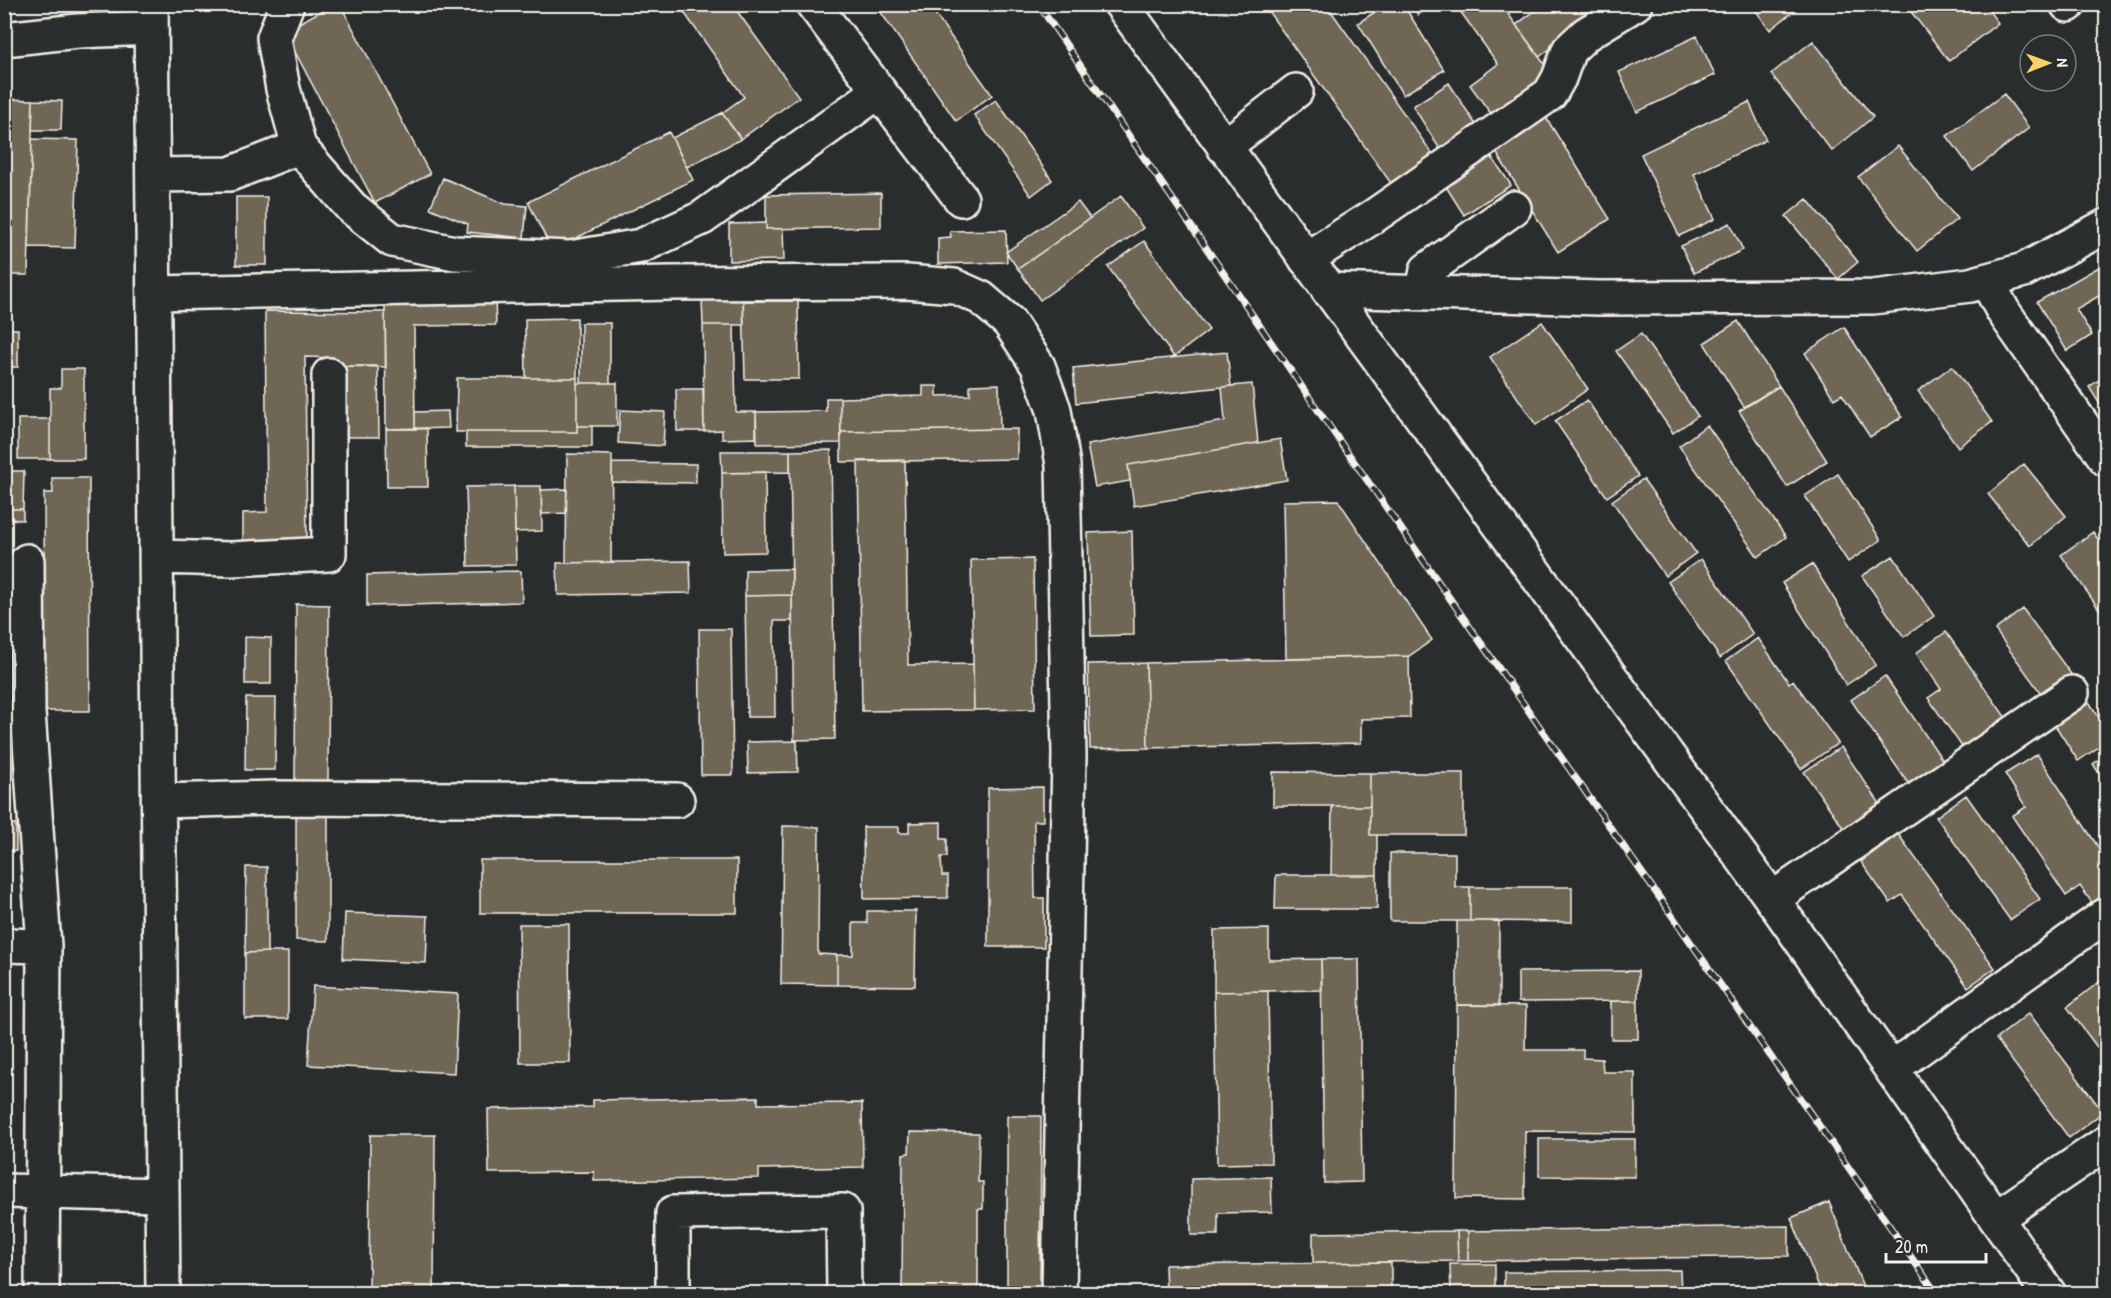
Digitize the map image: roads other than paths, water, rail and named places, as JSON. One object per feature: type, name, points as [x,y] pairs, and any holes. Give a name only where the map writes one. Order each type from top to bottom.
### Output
[{"type":"street","points":[[286,4],[274,38],[283,89],[299,147],[351,207],[392,240],[455,253],[570,258],[641,246],[702,218],[878,92]]},
{"type":"street","points":[[813,4],[961,199]]},
{"type":"street","points":[[1121,4],[1772,899],[2049,1293]]},
{"type":"street","points":[[1306,259],[1374,216],[1550,94],[1559,78],[1569,50],[1586,34],[1635,4]]},
{"type":"street","points":[[4,39],[78,31],[151,16],[163,1293]]},
{"type":"street","points":[[1224,147],[1296,91]]},
{"type":"street","points":[[153,175],[230,174],[299,147]]},
{"type":"street","points":[[1423,292],[1427,270],[1514,208]]},
{"type":"street","points":[[1328,290],[1599,298],[1873,297],[1970,285],[2024,270],[2106,226]]},
{"type":"street","points":[[1987,281],[2003,311],[2106,459]]},
{"type":"street","points":[[154,292],[673,283],[907,282],[954,286],[981,298],[1009,322],[1038,366],[1054,410],[1063,465],[1069,755],[1059,1293]]},
{"type":"street","points":[[157,557],[231,559],[329,554],[329,375]]},
{"type":"street","points":[[27,561],[28,712],[44,946],[42,1293]]},
{"type":"street","points":[[1772,899],[2072,693]]},
{"type":"street","points":[[159,801],[275,798],[677,800]]},
{"type":"street","points":[[1892,1068],[2106,915]]},
{"type":"street","points":[[4,945],[44,946]]},
{"type":"street","points":[[1996,1218],[2106,1143]]},
{"type":"street","points":[[4,1191],[162,1195]]},
{"type":"street","points":[[673,1293],[673,1213],[843,1211],[844,1293]]},
{"type":"railway","points":[[1038,4],[1320,413],[1937,1294]]}]
